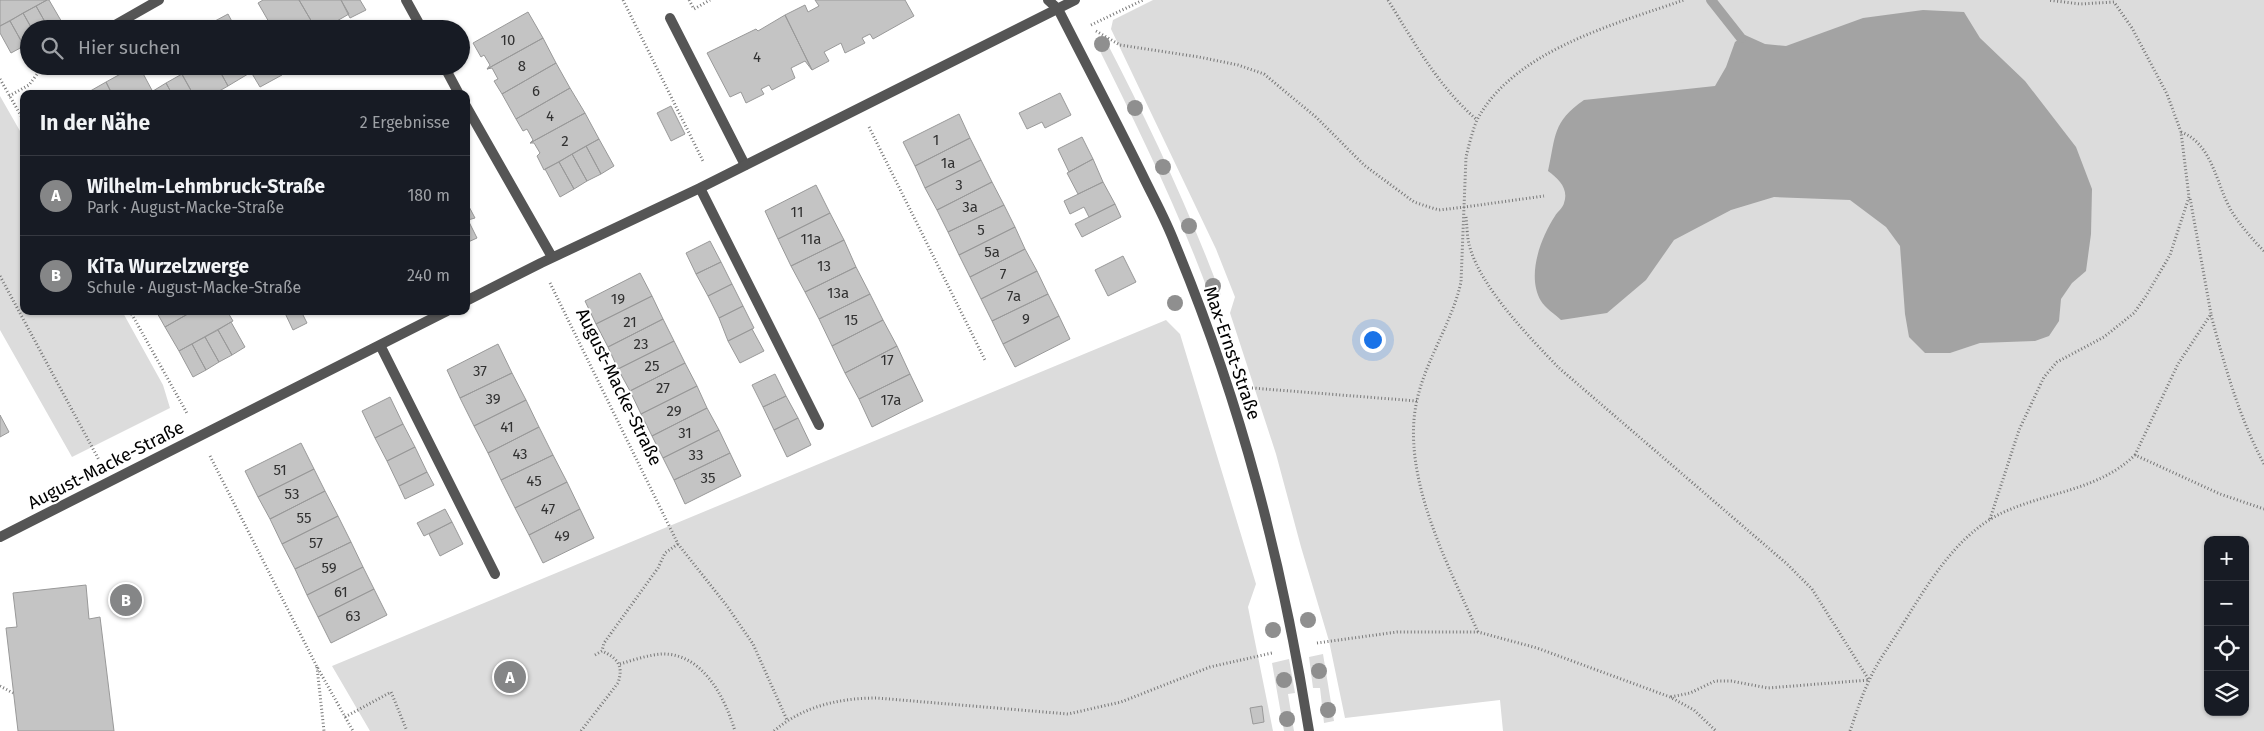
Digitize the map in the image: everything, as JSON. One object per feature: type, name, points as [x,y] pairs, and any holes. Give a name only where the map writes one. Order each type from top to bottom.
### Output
[{"type":"street","points":[[124,20],[159,0]]},
{"type":"street","points":[[406,0],[417,20]]},
{"type":"street","points":[[1048,0],[1058,9]]},
{"type":"street","points":[[470,299],[552,257],[700,188],[1075,0]]},
{"type":"street","name":"Max-Ernst-Straße","points":[[1058,9],[1174,242],[1228,386],[1253,466],[1285,594],[1296,647],[1309,731]]},
{"type":"street","points":[[670,18],[745,165]]},
{"type":"street","points":[[449,75],[457,90]]},
{"type":"street","points":[[470,113],[552,257]]},
{"type":"street","points":[[700,188],[819,425]]},
{"type":"street","name":"August-Macke-Straße","points":[[0,537],[439,315]]},
{"type":"street","points":[[380,346],[495,574]]},
{"type":"path","points":[[623,0],[714,181]]},
{"type":"path","points":[[689,0],[694,9],[710,0]]},
{"type":"path","points":[[1142,0],[1089,27],[1120,45],[1199,57],[1238,65],[1264,74],[1318,118],[1364,165],[1414,202],[1439,210],[1544,196]]},
{"type":"path","points":[[1388,0],[1416,46],[1454,100],[1478,120]]},
{"type":"path","points":[[1478,632],[1440,548],[1422,490],[1414,438],[1417,401],[1422,383],[1458,299],[1461,282],[1466,157],[1478,120],[1491,101],[1511,80],[1547,54],[1621,22],[1684,0]]},
{"type":"path","points":[[2048,0],[2080,4],[2114,1],[2148,56],[2167,94],[2181,132],[2190,197],[2211,314],[2225,370],[2254,445],[2264,464]]},
{"type":"path","points":[[9,96],[29,84],[36,75]]},
{"type":"path","points":[[0,79],[20,114]]},
{"type":"path","points":[[859,107],[986,362]]},
{"type":"path","points":[[2181,132],[2192,136],[2203,147],[2232,212],[2264,251]]},
{"type":"path","points":[[1990,519],[2019,430],[2044,377],[2057,362],[2104,337],[2134,313],[2155,283],[2170,255],[2190,197]]},
{"type":"path","points":[[1465,207],[1470,245],[1475,260],[1507,311],[1559,368],[1787,564],[1812,589],[1869,680]]},
{"type":"path","name":"August-Macke-Straße","points":[[540,263],[678,544],[753,644],[787,720]]},
{"type":"path","points":[[0,276],[20,313]]},
{"type":"path","points":[[1850,731],[1869,680],[1939,571],[1971,534],[1990,519],[2006,511],[2090,483],[2115,472],[2135,455],[2178,364],[2211,314]]},
{"type":"path","points":[[21,315],[111,481]]},
{"type":"path","name":"August-Macke-Straße","points":[[132,315],[200,437],[316,665],[353,731]]},
{"type":"path","points":[[1228,386],[1417,401]]},
{"type":"path","points":[[2135,455],[2220,494],[2264,509]]},
{"type":"path","points":[[602,651],[604,643],[658,568],[665,553],[678,544]]},
{"type":"path","points":[[774,731],[787,720],[824,705],[853,698],[877,698],[1056,713],[1086,711],[1120,702],[1210,668],[1296,647],[1397,632],[1478,632],[1537,648],[1670,697],[1694,710],[1716,731]]},
{"type":"path","points":[[582,731],[618,683],[621,670],[620,664],[613,656],[602,651],[595,654]]},
{"type":"path","points":[[620,664],[660,654],[676,656],[689,661],[704,674],[722,697],[735,731]]},
{"type":"path","points":[[316,665],[324,731]]},
{"type":"path","points":[[1670,697],[1690,693],[1715,681],[1731,681],[1768,688],[1869,680]]},
{"type":"path","points":[[0,686],[13,693]]},
{"type":"path","points":[[345,717],[391,692],[407,731]]},
{"type":"shaded area","points":[[1153,0],[2264,0],[2264,731],[1503,731],[1500,700],[1345,718],[1329,641],[1276,454],[1230,313],[1235,297],[1216,249],[1111,29],[1113,20]]},
{"type":"shaded area","points":[[1923,10],[1964,12],[1980,38],[2025,81],[2076,147],[2092,189],[2091,234],[2086,271],[2072,283],[2061,299],[2059,321],[2049,336],[2035,341],[1980,343],[1950,353],[1925,353],[1909,337],[1905,314],[1900,246],[1886,227],[1850,200],[1774,197],[1731,210],[1674,240],[1646,280],[1607,313],[1561,320],[1543,304],[1537,291],[1535,280],[1537,257],[1545,235],[1562,207],[1565,198],[1562,185],[1548,171],[1554,139],[1566,115],[1584,100],[1715,86],[1726,67],[1735,42],[1745,35],[1765,44],[1786,46],[1863,18]]},
{"type":"shaded area","points":[[1106,41],[1167,166],[1221,295],[1211,299],[1172,202],[1097,45]]},
{"type":"shaded area","points":[[0,96],[20,131],[20,315],[124,315],[163,385],[170,408],[72,457],[0,330]]},
{"type":"shaded area","points":[[1166,320],[1180,334],[1256,584],[1248,607],[1273,731],[370,731],[332,666]]},
{"type":"shaded area","points":[[1323,654],[1334,721],[1324,723],[1320,688],[1313,688],[1309,657]]},
{"type":"shaded area","points":[[1289,659],[1295,693],[1288,694],[1294,731],[1284,731],[1272,663]]},
{"type":"building","points":[[0,0],[47,0],[0,26]]},
{"type":"building","points":[[49,0],[61,20],[44,20],[36,6]]},
{"type":"building","points":[[263,0],[299,0],[311,20],[268,20],[258,3]]},
{"type":"building","points":[[299,0],[341,0],[349,14],[339,20],[311,20]]},
{"type":"building","points":[[341,0],[360,0],[366,10],[350,18]]},
{"type":"building","points":[[815,0],[905,0],[914,16],[873,39],[870,34],[862,38],[865,43],[845,53],[841,43],[824,52],[829,61],[812,70],[785,15],[805,5],[808,12],[819,6]]},
{"type":"building","points":[[36,6],[44,20],[27,20],[23,13]]},
{"type":"building","points":[[528,12],[543,38],[487,69],[490,65],[484,55],[481,57],[473,43]]},
{"type":"building","points":[[23,13],[27,20],[20,20],[20,39],[10,21]]},
{"type":"building","points":[[228,14],[231,20],[217,20]]},
{"type":"building","points":[[785,15],[812,70],[805,61],[791,68],[795,78],[772,90],[769,85],[761,89],[764,94],[746,103],[741,92],[730,97],[707,53],[756,29],[758,31]]},
{"type":"building","points":[[10,21],[20,39],[20,48],[11,53],[0,33],[0,26]]},
{"type":"building","points":[[543,38],[556,63],[502,94],[494,81],[498,79],[492,68],[487,69]]},
{"type":"building","points":[[556,63],[570,88],[516,119],[502,94]]},
{"type":"building","points":[[119,75],[144,75],[152,90],[110,90],[106,82]]},
{"type":"building","points":[[182,75],[222,75],[228,86],[221,90],[191,90]]},
{"type":"building","points":[[183,75],[191,90],[170,90],[166,83]]},
{"type":"building","points":[[222,75],[246,75],[228,86]]},
{"type":"building","points":[[253,75],[282,75],[260,87]]},
{"type":"building","points":[[106,82],[110,90],[92,90]]},
{"type":"building","points":[[166,83],[170,90],[155,90]]},
{"type":"building","points":[[570,88],[585,113],[530,143],[533,140],[527,129],[523,131],[516,119]]},
{"type":"building","points":[[1060,93],[1071,115],[1045,128],[1042,122],[1027,129],[1019,113]]},
{"type":"building","points":[[671,106],[685,134],[671,141],[657,113]]},
{"type":"building","points":[[585,113],[599,139],[544,170],[537,156],[540,153],[534,143],[530,143]]},
{"type":"building","points":[[959,114],[970,138],[915,166],[903,142]]},
{"type":"building","points":[[1082,137],[1093,159],[1069,172],[1058,149]]},
{"type":"building","points":[[970,138],[981,160],[925,188],[915,166]]},
{"type":"building","points":[[599,139],[614,166],[601,174],[586,146]]},
{"type":"building","points":[[586,146],[601,174],[587,181],[572,154]]},
{"type":"building","points":[[572,154],[587,181],[574,189],[559,162]]},
{"type":"building","points":[[1093,159],[1103,182],[1078,194],[1067,173]]},
{"type":"building","points":[[981,160],[992,182],[937,210],[925,188]]},
{"type":"building","points":[[559,162],[574,189],[560,197],[545,169]]},
{"type":"building","points":[[992,182],[1004,205],[948,232],[937,210]]},
{"type":"building","points":[[1103,182],[1115,204],[1089,217],[1084,207],[1070,214],[1064,201]]},
{"type":"building","points":[[816,185],[830,213],[778,239],[765,211]]},
{"type":"building","points":[[1115,204],[1121,217],[1082,237],[1075,224]]},
{"type":"building","points":[[1004,205],[1015,227],[959,255],[948,232]]},
{"type":"building","points":[[470,209],[475,218],[470,219]]},
{"type":"building","points":[[830,213],[844,240],[791,266],[778,239]]},
{"type":"building","points":[[470,224],[477,238],[470,241]]},
{"type":"building","points":[[1015,227],[1025,249],[970,277],[959,255]]},
{"type":"building","points":[[844,240],[856,267],[805,292],[791,266]]},
{"type":"building","points":[[710,241],[721,262],[696,274],[686,253]]},
{"type":"building","points":[[1025,249],[1037,271],[981,299],[970,277]]},
{"type":"building","points":[[1123,256],[1136,282],[1108,296],[1095,270]]},
{"type":"building","points":[[721,262],[732,284],[708,296],[696,274]]},
{"type":"building","points":[[856,267],[870,294],[819,319],[805,292]]},
{"type":"building","points":[[1037,271],[1048,294],[992,321],[981,299]]},
{"type":"building","points":[[640,273],[652,296],[596,324],[585,301]]},
{"type":"building","points":[[732,284],[743,306],[719,318],[708,296]]},
{"type":"building","points":[[870,294],[883,320],[832,346],[819,319]]},
{"type":"building","points":[[1048,294],[1059,316],[1003,344],[992,321]]},
{"type":"building","points":[[652,296],[663,319],[608,347],[596,324]]},
{"type":"building","points":[[743,306],[754,328],[728,341],[719,318]]},
{"type":"building","points":[[158,315],[186,315],[165,327]]},
{"type":"building","points":[[186,315],[229,315],[233,321],[179,351],[165,327]]},
{"type":"building","points":[[286,315],[303,315],[307,323],[293,330]]},
{"type":"building","points":[[1059,316],[1070,339],[1015,367],[1003,344]]},
{"type":"building","points":[[663,319],[674,341],[618,369],[608,347]]},
{"type":"building","points":[[883,320],[897,346],[845,373],[832,346]]},
{"type":"building","points":[[231,322],[245,347],[232,355],[218,330]]},
{"type":"building","points":[[752,329],[764,351],[740,363],[728,341]]},
{"type":"building","points":[[218,330],[232,355],[219,362],[205,337]]},
{"type":"building","points":[[205,337],[219,362],[206,370],[192,344]]},
{"type":"building","points":[[674,341],[685,363],[630,391],[618,369]]},
{"type":"building","points":[[192,344],[206,370],[193,377],[179,351]]},
{"type":"building","points":[[498,344],[512,373],[460,398],[447,370]]},
{"type":"building","points":[[897,346],[910,374],[859,399],[845,373]]},
{"type":"building","points":[[685,363],[697,386],[641,414],[630,391]]},
{"type":"building","points":[[512,373],[526,400],[474,426],[460,398]]},
{"type":"building","points":[[775,374],[786,396],[763,407],[752,385]]},
{"type":"building","points":[[910,374],[923,401],[872,427],[859,399]]},
{"type":"building","points":[[697,386],[707,408],[652,436],[641,414]]},
{"type":"building","points":[[786,396],[798,418],[774,430],[763,407]]},
{"type":"building","points":[[390,397],[403,424],[375,438],[362,411]]},
{"type":"building","points":[[526,400],[539,427],[488,453],[474,426]]},
{"type":"building","points":[[707,408],[719,430],[663,458],[652,436]]},
{"type":"building","points":[[0,415],[9,432],[0,437]]},
{"type":"building","points":[[798,418],[811,445],[787,457],[774,430]]},
{"type":"building","points":[[403,424],[415,447],[387,461],[375,438]]},
{"type":"building","points":[[539,427],[553,455],[501,480],[488,453]]},
{"type":"building","points":[[719,430],[730,453],[674,480],[663,458]]},
{"type":"building","points":[[301,443],[314,469],[258,497],[245,471]]},
{"type":"building","points":[[415,447],[427,472],[399,486],[387,461]]},
{"type":"building","points":[[730,453],[741,476],[685,504],[674,480]]},
{"type":"building","points":[[553,455],[567,482],[515,508],[501,480]]},
{"type":"building","points":[[314,469],[325,491],[270,519],[258,497]]},
{"type":"building","points":[[427,472],[434,485],[405,499],[399,486]]},
{"type":"building","points":[[567,482],[580,509],[529,535],[515,508]]},
{"type":"building","points":[[325,491],[338,516],[282,544],[270,519]]},
{"type":"building","points":[[445,509],[452,522],[424,536],[417,523]]},
{"type":"building","points":[[580,509],[594,538],[543,563],[529,535]]},
{"type":"building","points":[[338,516],[351,542],[295,569],[282,544]]},
{"type":"building","points":[[452,522],[463,544],[440,556],[429,534]]},
{"type":"building","points":[[351,542],[363,567],[307,595],[295,569]]},
{"type":"building","points":[[363,567],[374,589],[318,617],[307,595]]},
{"type":"building","points":[[86,585],[89,619],[100,617],[114,731],[18,731],[6,628],[17,627],[13,593]]},
{"type":"building","points":[[374,589],[387,615],[331,643],[318,617]]},
{"type":"building","points":[[1262,706],[1264,722],[1253,724],[1250,708]]},
{"type":"waterway","points":[[1711,0],[1741,38]]},
{"type":"place","name":"KiTa Wurzelzwerge","points":[[126,600]]},
{"type":"place","name":"Wilhelm-Lehmbruck-Straße","points":[[510,677]]}]
